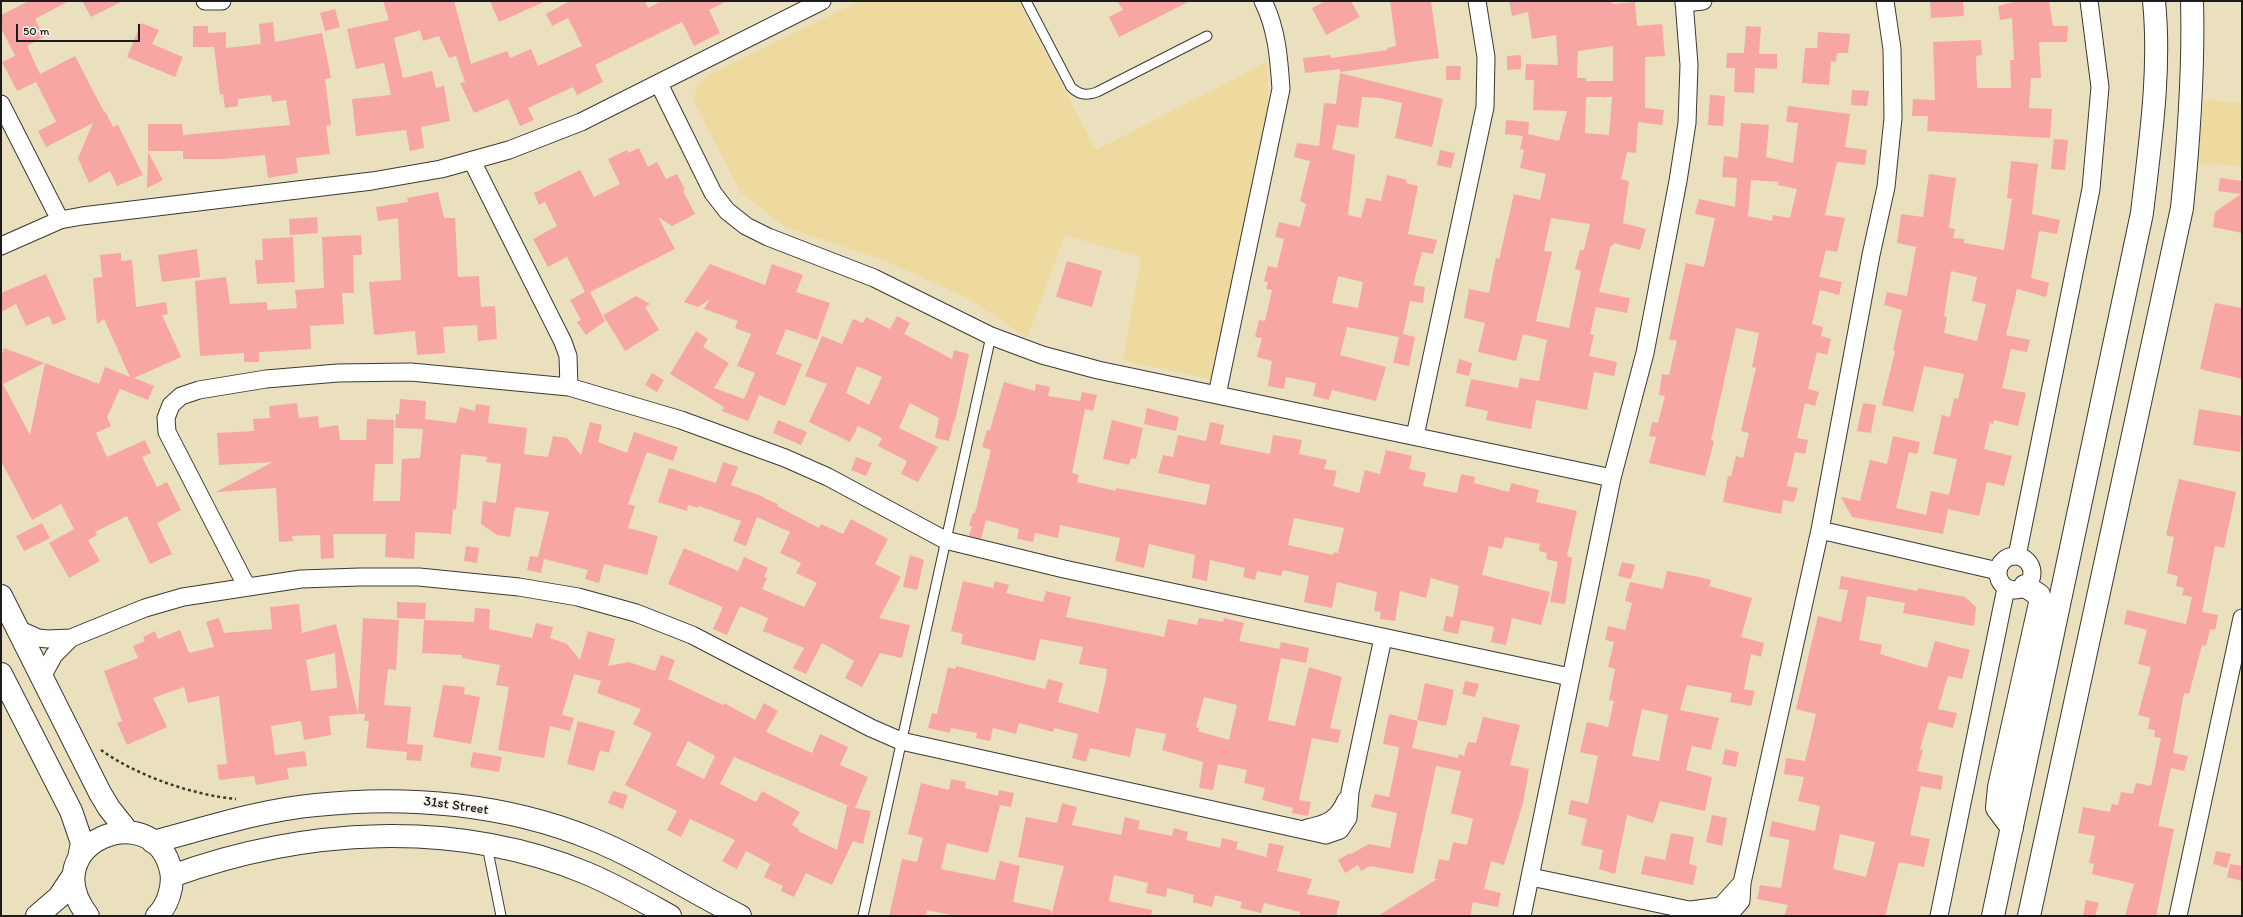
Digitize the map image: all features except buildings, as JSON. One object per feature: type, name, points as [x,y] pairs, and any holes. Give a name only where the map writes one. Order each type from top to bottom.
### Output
[{"type":"main road","points":[[1993,916],[2142,213],[2150,148],[2155,74],[2154,1]]},
{"type":"main road","points":[[2029,916],[2182,208],[2190,136],[2194,64],[2192,1]]},
{"type":"main road","points":[[2012,828],[1997,808],[1999,787],[2040,603],[2039,595],[2016,587]]},
{"type":"main road","points":[[1,596],[100,793],[109,808],[128,832]]},
{"type":"main road","points":[[1,674],[71,811],[82,843],[76,867],[74,891],[79,904],[88,916]]},
{"type":"main road","name":"31st Street","points":[[153,842],[246,817],[314,805],[416,801],[475,807],[538,822],[591,838],[637,860],[740,916]]},
{"type":"main road","points":[[37,916],[59,898],[88,846],[100,837],[113,832],[128,832],[141,835],[153,842],[162,851],[169,863],[172,876],[169,897],[157,916]]},
{"type":"main road","points":[[172,876],[215,860],[253,851],[350,837],[396,836],[434,838],[488,846],[543,858],[587,873],[670,916]]},
{"type":"street","points":[[205,1],[222,1]]},
{"type":"street","points":[[1,246],[60,220],[82,216],[372,181],[472,161],[546,137],[659,84],[822,1]]},
{"type":"street","points":[[1217,395],[1274,129],[1281,89],[1278,49],[1263,1]]},
{"type":"street","points":[[1415,436],[1485,107],[1486,57],[1477,1]]},
{"type":"street","points":[[1522,916],[1612,478],[1645,353],[1678,181],[1687,123],[1689,65],[1684,2],[1703,1]]},
{"type":"street","points":[[1728,916],[1741,901],[1742,883],[1820,530],[1871,255],[1886,187],[1893,118],[1892,49],[1885,1]]},
{"type":"street","points":[[2016,556],[2091,189],[2100,86],[2089,1]]},
{"type":"street","points":[[659,84],[713,193],[727,211],[746,226],[768,237],[874,278],[991,336],[1042,355],[1098,370],[1612,478]]},
{"type":"street","points":[[1,104],[60,220]]},
{"type":"street","points":[[472,161],[563,342],[570,372],[569,387]]},
{"type":"street","points":[[247,587],[168,432],[166,418],[171,405],[181,396],[199,390],[266,379],[338,373],[411,372],[569,387],[681,420],[785,458],[828,477],[945,540],[1064,569],[1570,677]]},
{"type":"street","points":[[1820,530],[1998,571]]},
{"type":"street","points":[[2016,556],[2023,558],[2031,568],[2029,581],[2016,587],[2001,584],[1998,571],[2004,560],[2016,556]]},
{"type":"street","points":[[18,629],[38,638],[54,640],[71,638],[145,608],[183,597],[300,579],[360,576],[419,578],[520,587],[578,597],[636,613],[692,635],[871,728],[901,741],[1305,829],[1326,835],[1340,830],[1348,818],[1350,792],[1383,638]]},
{"type":"street","points":[[1939,916],[2016,587]]},
{"type":"street","points":[[2178,916],[2242,618]]},
{"type":"street","points":[[42,677],[54,655],[71,638]]},
{"type":"street","points":[[1531,877],[1697,913],[1721,906],[1742,883]]},
{"type":"lane","points":[[1026,1],[1071,87],[1075,91],[1085,94],[1097,92],[1207,36]]},
{"type":"lane","points":[[864,916],[945,540],[991,336]]},
{"type":"lane","points":[[488,846],[501,916]]},
{"type":"path","points":[[98,748],[142,773],[183,788],[240,799]]},
{"type":"sand","points":[[860,1],[1018,1],[1096,150],[1267,62],[1269,113],[1214,380],[1123,360],[1141,258],[1065,235],[1027,338],[969,299],[886,261],[786,227],[741,193],[694,102],[696,88],[707,76]]},
{"type":"sand","points":[[2203,100],[2242,103],[2242,166],[2198,163]]}]
